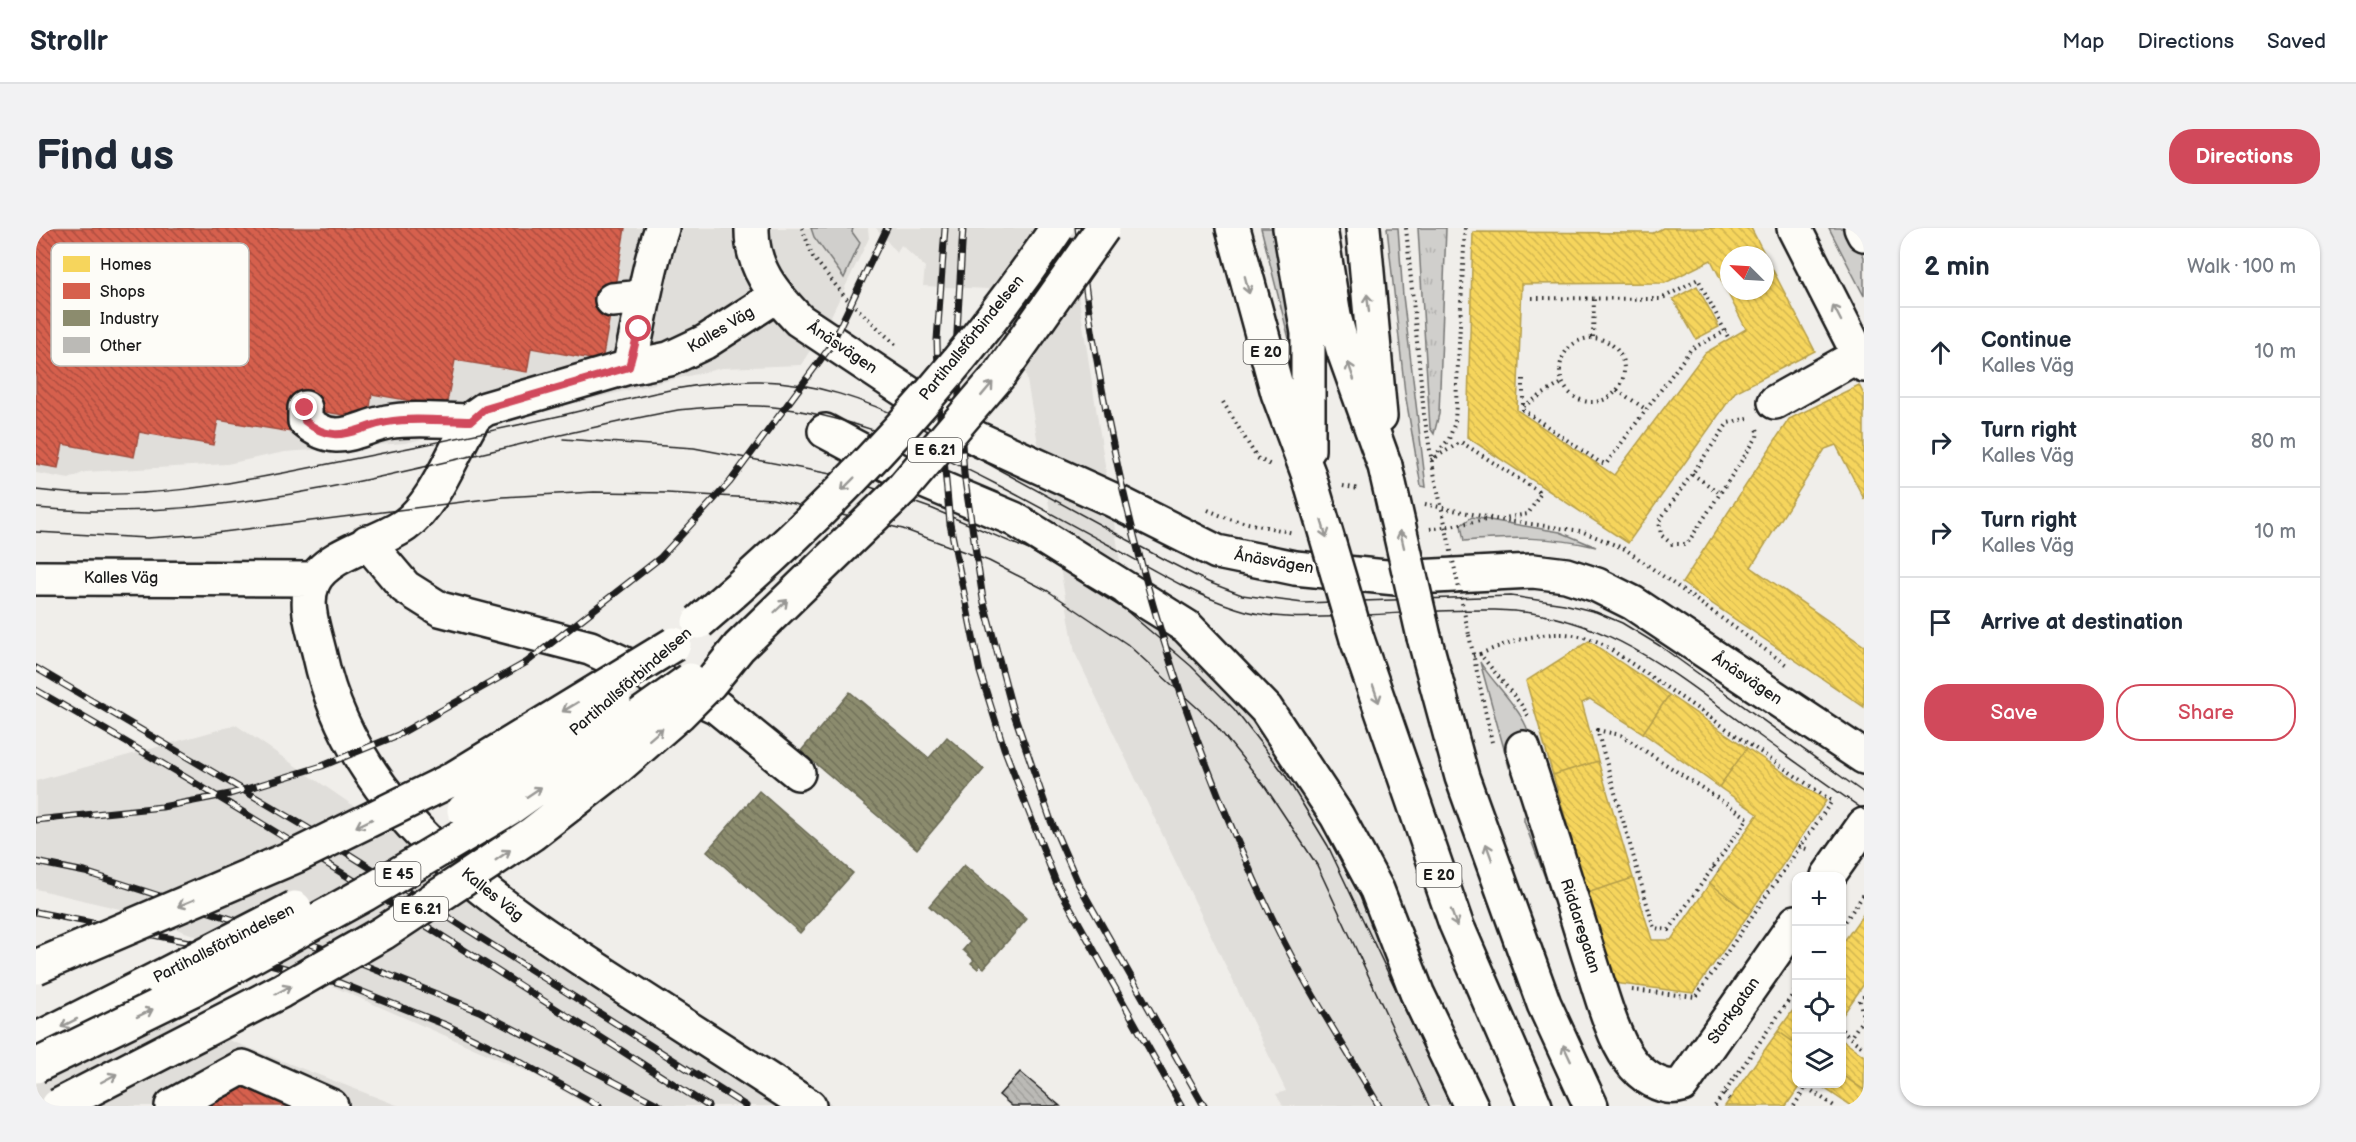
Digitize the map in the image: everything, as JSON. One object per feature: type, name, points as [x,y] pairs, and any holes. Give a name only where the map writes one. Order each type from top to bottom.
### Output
[{"type":"main road","points":[[629,367],[649,264],[662,228]]},
{"type":"main road","name":"Ånäsvägen","points":[[752,228],[752,246],[761,273],[776,296],[799,320],[976,438],[1113,500],[1217,552],[1295,568],[1396,578],[1533,571],[1566,575],[1597,585],[1633,603],[1864,757]]},
{"type":"main road","name":"Partihallsförbindelsen","points":[[36,1040],[344,883],[487,797],[595,717],[674,644],[772,561],[869,463],[990,321],[1057,228]]},
{"type":"main road","name":"Partihallsförbindelsen","points":[[58,1106],[281,991],[382,933],[456,887],[540,828],[617,768],[679,714],[710,683],[739,647],[902,489],[1000,374],[1103,228]]},
{"type":"main road","name":"E 20","points":[[1233,228],[1278,393],[1308,473],[1357,639],[1456,924],[1535,1106]]},
{"type":"main road","points":[[1290,228],[1308,333],[1308,473]]},
{"type":"main road","points":[[1320,228],[1334,315],[1343,349],[1385,466],[1424,637],[1462,777],[1544,1004],[1592,1106]]},
{"type":"main road","points":[[1363,228],[1385,466]]},
{"type":"main road","points":[[1775,402],[1862,360],[1794,228]]},
{"type":"main road","points":[[1861,228],[1864,234]]},
{"type":"main road","name":"Kalles Väg","points":[[776,296],[705,342],[669,359],[629,367],[485,409],[471,421],[423,507],[405,525],[367,542],[333,562],[314,579],[309,596],[309,609],[323,673],[340,717],[374,782],[408,824],[493,899],[809,1106]]},
{"type":"main road","points":[[612,300],[644,297]]},
{"type":"main road","points":[[305,408],[305,421],[319,433],[347,435],[388,422],[471,421]]},
{"type":"main road","points":[[825,431],[900,471],[1014,519],[1187,627],[1258,701],[1337,816],[1377,890],[1417,993],[1471,1106]]},
{"type":"main road","points":[[367,542],[405,587],[440,609],[590,648],[717,707],[798,773]]},
{"type":"main road","name":"Kalles Väg","points":[[36,578],[314,579]]},
{"type":"main road","name":"E 6.21","points":[[36,967],[298,855],[451,780],[674,644]]},
{"type":"main road","name":"Partihallsförbindelsen","points":[[36,1066],[202,985],[365,894],[511,807],[739,647]]},
{"type":"main road","name":"Riddaregatan","points":[[1523,748],[1599,986],[1627,1057],[1637,1069],[1664,1087]]},
{"type":"main road","points":[[1834,868],[1864,825]]},
{"type":"main road","name":"Storkgatan","points":[[1664,1087],[1682,1085],[1794,926]]},
{"type":"main road","points":[[172,1106],[243,1067],[331,1106]]},
{"type":"path","points":[[802,228],[813,257],[845,297],[901,350]]},
{"type":"path","points":[[1406,228],[1424,414],[1431,460],[1473,656],[1504,644],[1547,632],[1574,633],[1603,644],[1832,801],[1759,902],[1695,997],[1599,986]]},
{"type":"path","points":[[1431,460],[1449,439],[1455,422],[1465,228]]},
{"type":"path","points":[[1532,298],[1661,299],[1698,279],[1729,339]]},
{"type":"path","points":[[1593,337],[1594,298]]},
{"type":"path","points":[[1523,379],[1523,410],[1588,455],[1606,464],[1644,409],[1691,349],[1726,331]]},
{"type":"path","points":[[1593,337],[1609,343],[1621,358],[1625,370],[1622,384],[1607,399],[1581,400],[1569,393],[1562,383],[1562,358],[1580,339],[1593,337]]},
{"type":"path","points":[[1523,406],[1562,383]]},
{"type":"path","points":[[1617,390],[1644,409]]},
{"type":"path","points":[[1747,420],[1761,396],[1775,402]]},
{"type":"path","points":[[1223,402],[1257,458],[1275,468]]},
{"type":"path","points":[[1739,419],[1747,420],[1756,427],[1757,437],[1687,544],[1672,543],[1661,535],[1659,521],[1728,423],[1739,419]]},
{"type":"path","points":[[1418,502],[1496,519],[1528,514],[1541,493],[1461,442],[1431,460]]},
{"type":"path","points":[[1692,474],[1720,493]]},
{"type":"path","points":[[1340,485],[1362,490]]},
{"type":"path","points":[[1197,506],[1229,519],[1291,533]]},
{"type":"path","points":[[1480,654],[1523,707],[1530,720],[1531,739],[1523,748]]},
{"type":"path","points":[[1597,730],[1622,735],[1748,818],[1713,867],[1669,930],[1654,928],[1597,730]]},
{"type":"path","points":[[1800,847],[1834,868]]},
{"type":"path","points":[[1713,867],[1718,871]]},
{"type":"path","points":[[1846,920],[1864,894]]},
{"type":"path","points":[[1850,1038],[1863,1020],[1860,1001],[1864,996]]},
{"type":"path","points":[[1715,1106],[1792,997]]},
{"type":"path","points":[[1846,1034],[1864,1048]]},
{"type":"path","points":[[1794,1106],[1806,1087],[1834,1106]]},
{"type":"path","points":[[1724,1094],[1730,1099]]},
{"type":"shaded area","points":[[36,228],[868,228],[869,238],[830,318],[801,365],[722,368],[405,443],[285,452],[227,464],[85,472],[69,479],[36,473]]},
{"type":"shaded area","points":[[876,228],[1077,228],[1078,293],[1125,593],[1257,714],[1473,1106],[1283,1106],[1276,1094],[1286,1091],[1075,653],[1011,290],[923,286],[925,267],[901,245],[897,253]]},
{"type":"shaded area","points":[[236,725],[476,890],[755,1055],[834,1106],[589,1106],[537,1076],[314,978],[120,909],[36,889],[36,781]]},
{"type":"shaded area","points":[[159,1013],[399,1106],[36,1106],[36,1077]]},
{"type":"green space","points":[[811,228],[853,228],[852,232],[860,243],[844,278],[814,237]]},
{"type":"green space","points":[[1261,228],[1272,228],[1294,339],[1289,339]]},
{"type":"green space","points":[[1387,228],[1398,228],[1403,296],[1426,487],[1421,486],[1405,393]]},
{"type":"green space","points":[[1418,228],[1446,228],[1439,414],[1434,434],[1430,428]]},
{"type":"green space","points":[[1829,228],[1849,228],[1864,257],[1864,296]]},
{"type":"green space","points":[[1472,517],[1560,532],[1596,547],[1530,538],[1464,541],[1461,525]]},
{"type":"green space","points":[[1480,662],[1518,712],[1528,732],[1528,740],[1509,767]]},
{"type":"green space","points":[[1530,812],[1569,942],[1524,821],[1524,817]]},
{"type":"building: Homes","points":[[1663,228],[1751,228],[1760,246],[1720,246],[1720,278],[1711,260],[1665,283],[1522,284],[1517,410],[1614,475],[1705,353],[1746,329],[1731,300],[1774,300],[1774,272],[1815,351],[1735,392],[1628,543],[1467,437],[1473,232],[1653,233]]},
{"type":"building: Homes","points":[[1697,286],[1719,327],[1696,339],[1673,299]]},
{"type":"building: Homes","points":[[1859,385],[1864,395],[1864,499],[1836,445],[1825,449],[1751,567],[1864,646],[1864,707],[1682,583],[1789,419]]},
{"type":"building: Homes","points":[[1589,641],[1669,695],[1643,733],[1590,699],[1582,703],[1598,761],[1553,775],[1526,681]]},
{"type":"building: Homes","points":[[1669,695],[1747,748],[1719,787],[1643,733]]},
{"type":"building: Homes","points":[[1747,748],[1826,801],[1749,914],[1710,883],[1758,814],[1719,787]]},
{"type":"building: Homes","points":[[1598,761],[1633,878],[1587,893],[1553,775]]},
{"type":"building: Homes","points":[[1633,878],[1652,940],[1671,940],[1710,883],[1749,914],[1693,993],[1613,983],[1587,893]]},
{"type":"building: Homes","points":[[1864,913],[1864,984],[1846,1010],[1846,980],[1846,938]]},
{"type":"building: Homes","points":[[1792,1012],[1792,1041],[1778,1031]]},
{"type":"building: Homes","points":[[1778,1031],[1792,1041],[1792,1088],[1798,1088],[1786,1106],[1725,1106]]},
{"type":"building: Homes","points":[[1846,1043],[1864,1056],[1864,1090],[1846,1078]]},
{"type":"building: Homes","points":[[1846,1078],[1864,1090],[1864,1106],[1851,1106],[1824,1088],[1846,1088]]},
{"type":"building: Shops","points":[[36,228],[625,228],[602,361],[531,348],[527,372],[455,360],[446,407],[372,394],[368,419],[295,407],[291,432],[218,420],[213,445],[139,432],[134,457],[63,444],[58,468],[36,464]]},
{"type":"building: Shops","points":[[240,1080],[304,1106],[205,1106]]},
{"type":"building: Industry","points":[[850,692],[929,758],[947,737],[984,769],[917,849],[801,751]]},
{"type":"building: Industry","points":[[759,791],[853,873],[800,933],[707,851]]},
{"type":"building: Industry","points":[[964,865],[1027,919],[984,968],[980,965],[978,969],[971,963],[974,960],[963,950],[970,942],[929,906]]},
{"type":"building: Other","points":[[1020,1072],[1060,1106],[1012,1106],[999,1095]]},
{"type":"tram line","points":[[36,490],[73,493],[147,493],[220,484],[443,441],[683,388],[759,381],[800,385],[858,400],[915,424],[1163,559],[1208,582],[1242,595],[1303,603],[1511,596],[1564,604],[1596,612],[1622,623],[1660,646],[1864,793]]},
{"type":"tram line","points":[[36,508],[118,511],[199,507],[279,496],[360,481],[678,410],[743,406],[782,408],[826,416],[868,428],[910,444],[991,482],[1187,588],[1249,612],[1305,618],[1495,610],[1532,613],[1566,620],[1598,631],[1657,663],[1864,810]]},
{"type":"tram line","points":[[563,439],[694,448],[836,475],[933,509],[1029,550],[1115,601],[1191,666],[1234,709],[1285,775],[1328,846],[1451,1106]]},
{"type":"tram line","points":[[36,532],[147,538],[207,534],[502,497],[594,492],[667,493],[772,499],[903,529],[989,561],[1048,591],[1127,644],[1214,723],[1264,785],[1317,865],[1429,1106]]},
{"type":"railway","points":[[36,820],[162,807],[230,794],[322,766],[398,735],[527,662],[660,558],[730,482],[830,347],[887,228]]},
{"type":"railway","points":[[945,228],[937,340],[939,405],[950,524],[980,672],[1004,748],[1056,882],[1181,1106]]},
{"type":"railway","points":[[963,228],[956,350],[964,474],[983,599],[1012,708],[1051,821],[1078,883],[1204,1106]]},
{"type":"railway","points":[[1078,228],[1090,319],[1125,497],[1147,585],[1174,672],[1204,758],[1238,843],[1276,926],[1313,995],[1379,1106]]},
{"type":"railway","points":[[36,668],[306,827],[746,1106]]},
{"type":"railway","points":[[36,690],[291,841],[708,1106]]},
{"type":"railway","points":[[36,862],[85,872],[319,947],[479,1011],[661,1106]]},
{"type":"railway","points":[[36,912],[189,942],[340,983],[446,1025],[504,1053],[599,1106]]},
{"type":"route","points":[[305,408],[305,421],[319,433],[347,435],[388,422],[471,421],[485,409],[595,379],[629,367],[639,329]]}]
